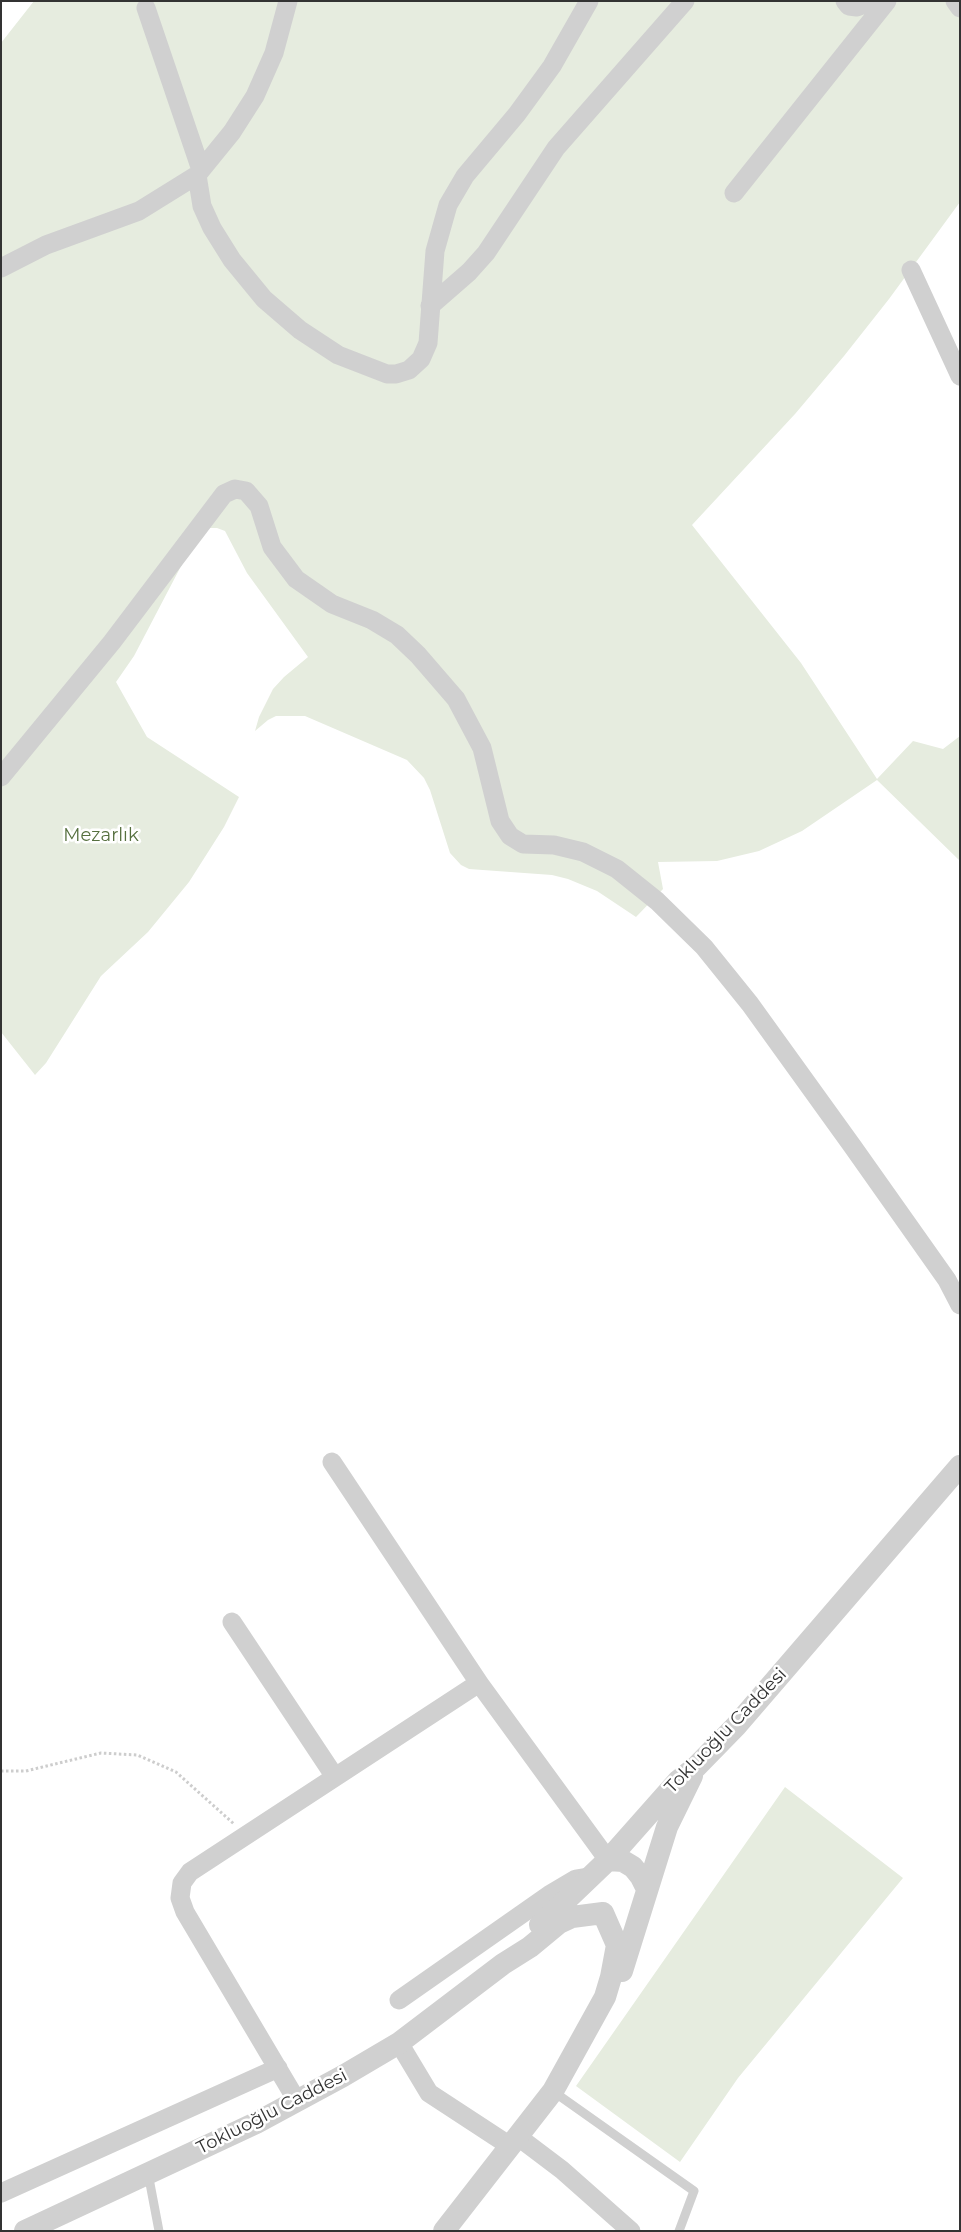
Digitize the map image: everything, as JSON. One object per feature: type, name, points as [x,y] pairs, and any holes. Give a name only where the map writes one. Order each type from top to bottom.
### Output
[{"type":"street","points":[[1,268],[46,244],[139,211],[199,172],[232,132],[255,96],[274,53],[288,1]]},
{"type":"street","points":[[146,8],[199,172],[198,190],[206,218],[247,280],[283,316],[338,356],[387,374],[409,370],[421,359],[428,343],[438,236],[456,190],[481,156],[534,92],[590,1]]},
{"type":"street","points":[[430,306],[456,284],[486,253],[556,148],[686,1]]},
{"type":"street","points":[[845,1],[849,6],[858,7],[872,1]]},
{"type":"street","points":[[734,193],[887,1]]},
{"type":"street","points":[[955,1],[960,8]]},
{"type":"street","points":[[911,270],[960,376]]},
{"type":"street","points":[[1,777],[112,642],[224,494],[235,489],[246,491],[259,506],[272,547],[296,579],[332,604],[372,620],[397,635],[418,655],[456,699],[482,748],[500,820],[510,836],[523,844],[554,845],[576,850],[609,864],[657,901],[704,947],[750,1004],[853,1147],[947,1280],[960,1305]]},
{"type":"street","points":[[332,1462],[479,1683],[608,1860],[623,1861],[633,1867],[641,1876],[644,1899]]},
{"type":"street","name":"Tokluoğlu Caddesi","points":[[503,1964],[524,1939],[608,1860],[678,1781],[696,1767],[742,1718],[960,1466]]},
{"type":"street","points":[[232,1622],[335,1777]]},
{"type":"street","points":[[297,2102],[184,1912],[180,1898],[182,1883],[190,1872],[479,1683]]},
{"type":"street","points":[[444,2231],[553,2091],[605,1997],[620,1976],[667,1827],[696,1767]]},
{"type":"street","points":[[399,2000],[549,1896],[576,1879],[590,1877],[617,1945],[605,1997]]},
{"type":"street","points":[[604,1913],[620,1914],[644,1899]]},
{"type":"street","name":"Tokluoğlu Caddesi","points":[[25,2231],[297,2102],[399,2043],[566,1919],[604,1913]]},
{"type":"street","points":[[399,2043],[429,2093],[562,2170],[631,2231]]},
{"type":"street","points":[[1,2194],[278,2068]]},
{"type":"lane","points":[[553,2091],[694,2192],[679,2231]]},
{"type":"lane","points":[[148,2173],[159,2231]]},
{"type":"path","points":[[1,1771],[26,1771],[101,1753],[137,1755],[176,1772],[210,1800],[246,1836]]},
{"type":"green space","name":"Mezarlık","points":[[34,1],[951,1],[960,19],[960,202],[889,299],[844,356],[795,414],[692,525],[801,663],[877,779],[913,741],[943,749],[960,736],[960,861],[877,780],[802,831],[759,851],[717,861],[658,862],[663,889],[636,917],[597,891],[568,879],[552,875],[469,869],[461,865],[450,853],[430,790],[424,778],[407,760],[305,716],[276,716],[255,731],[259,717],[273,689],[308,657],[247,573],[225,531],[209,528],[190,549],[134,656],[116,682],[147,737],[239,797],[224,827],[189,882],[148,932],[101,976],[46,1063],[35,1075],[1,1032],[1,43]]},
{"type":"green space","points":[[785,1787],[903,1878],[738,2078],[680,2162],[576,2086]]}]
